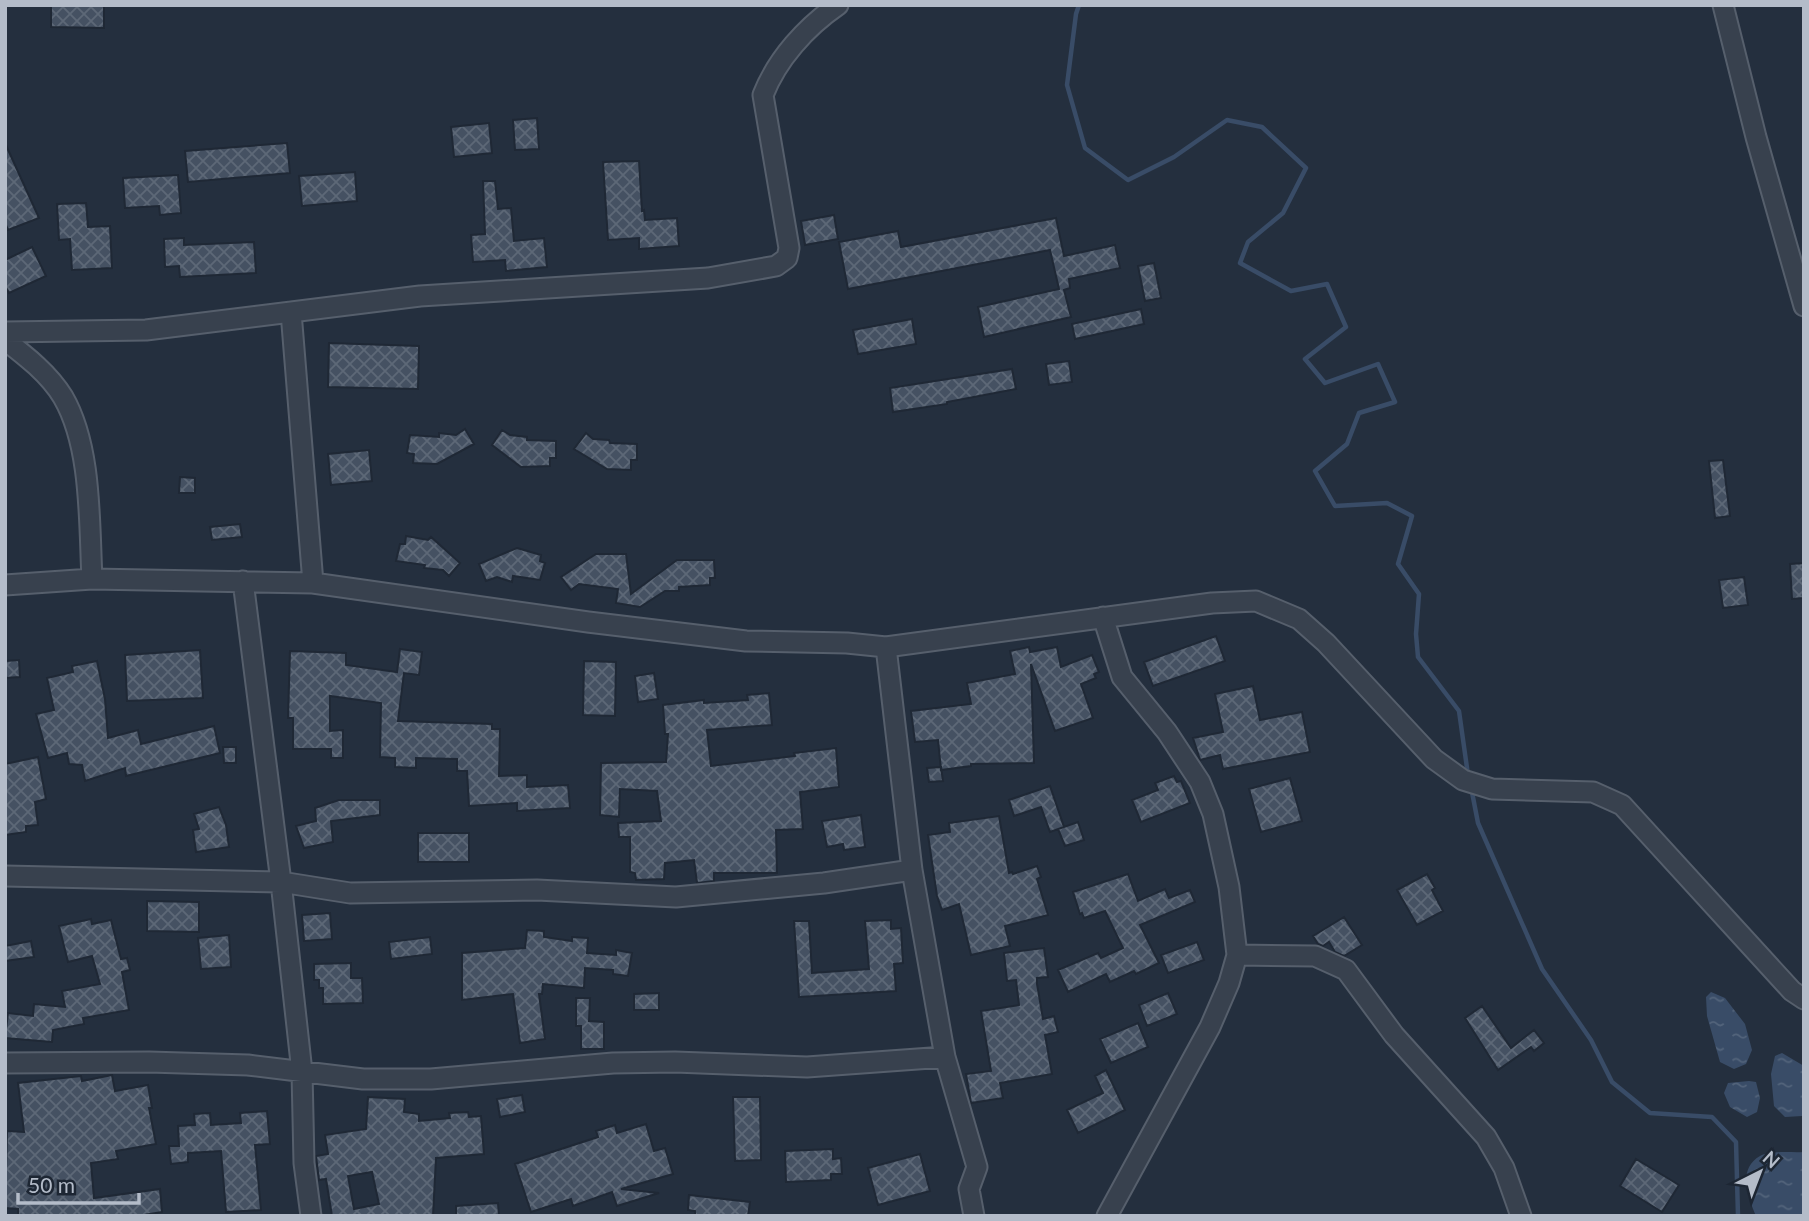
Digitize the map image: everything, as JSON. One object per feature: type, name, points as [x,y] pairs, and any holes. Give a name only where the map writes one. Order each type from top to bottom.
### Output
[{"type":"street","points":[[5,332],[146,330],[420,296],[708,278],[776,266],[787,258],[789,248],[763,95],[770,76],[792,47],[838,5]]},
{"type":"street","points":[[1723,5],[1756,137],[1804,306]]},
{"type":"street","points":[[292,312],[313,583]]},
{"type":"street","points":[[5,340],[33,361],[63,397],[80,442],[88,507],[92,579]]},
{"type":"street","points":[[5,585],[92,579],[313,583],[588,622],[746,641],[847,643],[886,647],[1212,603],[1256,601],[1299,619],[1326,643],[1434,759],[1463,780],[1492,789],[1593,792],[1622,806],[1792,992],[1804,999]]},
{"type":"street","points":[[243,581],[302,1072],[304,1163],[311,1216]]},
{"type":"street","points":[[1102,617],[1122,677],[1167,732],[1200,782],[1213,814],[1229,887],[1237,955],[1229,983],[1210,1027],[1107,1216]]},
{"type":"street","points":[[886,647],[912,870],[945,1057],[976,1159],[977,1167],[969,1189],[974,1216]]},
{"type":"street","points":[[5,876],[281,882],[350,893],[537,890],[676,897],[800,886],[912,870]]},
{"type":"street","points":[[1237,955],[1315,956],[1346,970],[1394,1034],[1486,1137],[1504,1168],[1521,1216]]},
{"type":"street","points":[[5,1063],[149,1062],[248,1065],[363,1079],[431,1079],[614,1063],[675,1062],[807,1067],[945,1057]]},
{"type":"water","points":[[1711,992],[1725,998],[1745,1024],[1752,1050],[1746,1064],[1734,1069],[1720,1062],[1707,1016],[1706,997]]},
{"type":"water","points":[[1782,1053],[1804,1066],[1802,1116],[1785,1117],[1774,1106],[1771,1074],[1775,1056]]},
{"type":"water","points":[[1756,1082],[1760,1098],[1757,1112],[1747,1117],[1730,1107],[1724,1093],[1728,1083]]},
{"type":"water","points":[[1804,1152],[1804,1216],[1756,1216],[1746,1184],[1753,1162],[1769,1153]]},
{"type":"building","points":[[51,5],[104,5],[104,28],[51,27]]},
{"type":"building","points":[[537,118],[539,149],[515,150],[513,120]]},
{"type":"building","points":[[489,123],[492,153],[454,157],[451,127]]},
{"type":"building","points":[[5,143],[39,218],[8,230],[5,223]]},
{"type":"building","points":[[287,143],[290,173],[188,182],[185,151]]},
{"type":"building","points":[[639,161],[645,220],[677,218],[679,246],[639,249],[639,238],[608,240],[603,162]]},
{"type":"building","points":[[355,172],[357,201],[302,206],[299,176]]},
{"type":"building","points":[[178,175],[181,213],[160,215],[159,206],[125,208],[123,178]]},
{"type":"building","points":[[483,181],[495,181],[498,209],[511,208],[514,241],[544,238],[547,267],[506,271],[505,260],[473,262],[471,235],[485,234]]},
{"type":"building","points":[[86,203],[88,227],[110,226],[112,268],[72,270],[70,239],[59,240],[57,204]]},
{"type":"building","points":[[834,215],[838,239],[805,245],[801,221]]},
{"type":"building","points":[[1056,218],[1064,256],[1115,245],[1120,268],[1069,279],[1070,288],[1064,290],[1071,317],[984,337],[978,307],[1059,289],[1050,250],[848,289],[839,242],[898,231],[901,247]]},
{"type":"building","points":[[184,238],[184,245],[254,242],[256,273],[180,277],[179,266],[165,267],[164,239]]},
{"type":"building","points":[[32,247],[46,276],[9,293],[5,286],[5,260]]},
{"type":"building","points":[[1154,263],[1161,298],[1145,301],[1138,266]]},
{"type":"building","points":[[1141,309],[1144,324],[1075,339],[1072,324]]},
{"type":"building","points":[[912,319],[916,344],[858,354],[853,330]]},
{"type":"building","points":[[329,343],[419,346],[418,389],[328,387]]},
{"type":"building","points":[[1069,361],[1072,382],[1049,385],[1046,364]]},
{"type":"building","points":[[1012,369],[1016,389],[893,412],[890,388]]},
{"type":"building","points":[[465,429],[474,444],[437,464],[413,463],[414,454],[407,453],[410,435],[439,437],[439,433],[456,435]]},
{"type":"building","points":[[502,430],[510,435],[527,437],[527,440],[556,441],[556,458],[550,458],[550,466],[521,467],[492,445]]},
{"type":"building","points":[[586,433],[593,439],[609,440],[610,443],[637,444],[637,460],[631,460],[631,470],[607,469],[574,449]]},
{"type":"building","points":[[369,450],[372,481],[331,485],[328,454]]},
{"type":"building","points":[[1723,460],[1730,516],[1715,518],[1709,461]]},
{"type":"building","points":[[180,477],[195,478],[195,493],[179,493]]},
{"type":"building","points":[[240,524],[242,537],[212,540],[210,527]]},
{"type":"building","points":[[406,536],[428,540],[431,537],[460,563],[449,576],[443,570],[396,561],[400,544],[405,544]]},
{"type":"building","points":[[517,548],[541,555],[540,561],[545,563],[540,580],[513,576],[512,582],[497,577],[486,581],[479,564]]},
{"type":"building","points":[[596,554],[626,554],[631,594],[677,560],[714,560],[715,578],[710,578],[710,585],[679,587],[679,591],[665,591],[640,607],[616,603],[618,589],[579,584],[571,590],[561,577]]},
{"type":"building","points":[[1804,563],[1804,598],[1792,599],[1790,564]]},
{"type":"building","points":[[1744,577],[1748,605],[1723,608],[1719,580]]},
{"type":"building","points":[[1216,636],[1225,661],[1153,686],[1144,662]]},
{"type":"building","points":[[1029,647],[1030,652],[1057,647],[1061,667],[1092,655],[1099,672],[1094,674],[1096,678],[1081,684],[1093,718],[1055,731],[1031,664],[1034,763],[971,764],[941,770],[938,740],[915,742],[911,711],[971,704],[967,683],[1015,674],[1010,651]]},
{"type":"building","points":[[400,649],[422,652],[419,675],[404,673],[398,721],[492,724],[492,729],[500,729],[499,776],[527,775],[527,787],[568,785],[570,808],[517,811],[517,803],[469,806],[467,771],[457,771],[457,759],[416,758],[416,768],[395,767],[395,758],[380,757],[381,703],[330,696],[330,731],[343,730],[343,758],[331,758],[331,749],[293,749],[293,718],[288,718],[290,651],[346,653],[346,665],[397,672]]},
{"type":"building","points":[[200,650],[203,698],[127,701],[125,655]]},
{"type":"building","points":[[19,660],[20,677],[5,678],[5,661]]},
{"type":"building","points":[[97,661],[105,699],[108,738],[138,730],[141,744],[214,726],[220,753],[126,776],[125,768],[85,781],[82,765],[69,764],[67,753],[48,758],[36,714],[54,710],[47,678],[73,672],[72,666]]},
{"type":"building","points":[[584,661],[616,662],[615,716],[583,715]]},
{"type":"building","points":[[654,673],[658,699],[638,702],[635,676]]},
{"type":"building","points":[[1253,686],[1260,720],[1302,712],[1310,752],[1223,769],[1220,755],[1200,760],[1193,738],[1223,732],[1215,694]]},
{"type":"building","points":[[769,693],[772,725],[707,730],[711,766],[836,748],[839,787],[800,792],[803,829],[776,830],[777,873],[714,873],[714,881],[697,883],[694,860],[665,863],[664,879],[636,880],[635,873],[630,872],[630,837],[619,837],[618,823],[661,821],[657,791],[620,789],[619,817],[600,815],[601,763],[666,762],[668,734],[665,734],[663,705],[704,700],[704,703],[748,700],[747,695]]},
{"type":"building","points":[[223,747],[236,747],[236,763],[224,763]]},
{"type":"building","points":[[38,757],[46,799],[35,802],[38,825],[26,826],[26,832],[5,835],[5,764]]},
{"type":"building","points":[[941,767],[943,781],[929,782],[927,768]]},
{"type":"building","points":[[1174,776],[1177,782],[1181,781],[1190,803],[1141,822],[1132,800],[1158,790],[1155,783]]},
{"type":"building","points":[[1290,778],[1302,821],[1261,832],[1249,789]]},
{"type":"building","points":[[1050,786],[1064,827],[1050,832],[1041,807],[1014,816],[1009,800]]},
{"type":"building","points":[[339,800],[380,800],[380,815],[331,821],[333,842],[304,848],[296,826],[316,821],[315,808]]},
{"type":"building","points":[[219,807],[226,825],[229,847],[196,852],[193,830],[199,829],[194,814]]},
{"type":"building","points":[[861,815],[865,847],[844,850],[843,844],[827,847],[822,821]]},
{"type":"building","points":[[999,816],[1009,873],[1037,866],[1041,877],[1037,879],[1048,915],[1005,926],[1010,946],[971,955],[959,904],[942,910],[937,896],[928,835],[950,832],[949,823]]},
{"type":"building","points":[[1078,822],[1084,840],[1065,846],[1058,829]]},
{"type":"building","points":[[418,833],[469,833],[469,862],[418,862]]},
{"type":"building","points":[[1128,874],[1138,901],[1165,889],[1169,898],[1190,890],[1195,902],[1140,925],[1159,963],[1110,982],[1106,974],[1068,992],[1058,970],[1098,953],[1101,958],[1123,948],[1105,911],[1084,918],[1082,913],[1080,914],[1073,892]]},
{"type":"building","points":[[1427,874],[1443,911],[1417,925],[1397,890]]},
{"type":"building","points":[[147,901],[199,902],[199,932],[147,931]]},
{"type":"building","points":[[330,913],[332,939],[304,941],[302,915]]},
{"type":"building","points":[[1344,917],[1362,945],[1344,956],[1335,952],[1329,942],[1323,946],[1318,944],[1313,936]]},
{"type":"building","points":[[91,919],[92,924],[111,920],[121,959],[127,958],[130,970],[122,972],[129,1010],[83,1018],[84,1024],[53,1030],[52,1042],[5,1038],[8,1013],[33,1016],[34,1004],[65,1007],[62,991],[100,984],[92,956],[68,962],[59,926]]},
{"type":"building","points":[[891,920],[891,929],[901,928],[903,963],[894,964],[896,991],[799,997],[794,921],[809,921],[812,973],[869,969],[865,921]]},
{"type":"building","points":[[527,930],[544,931],[544,937],[572,941],[572,937],[588,938],[587,953],[616,955],[616,950],[632,953],[628,976],[613,974],[613,970],[585,968],[584,988],[543,984],[542,994],[539,994],[545,1039],[520,1043],[513,994],[462,1000],[462,953],[525,948]]},
{"type":"building","points":[[229,935],[231,967],[201,969],[198,938]]},
{"type":"building","points":[[430,937],[432,954],[391,959],[389,942]]},
{"type":"building","points":[[31,941],[34,957],[5,961],[5,946]]},
{"type":"building","points":[[1197,942],[1204,960],[1168,973],[1161,955]]},
{"type":"building","points":[[1044,948],[1048,977],[1037,978],[1037,984],[1043,1019],[1054,1016],[1058,1032],[1045,1035],[1052,1074],[1000,1083],[1003,1098],[971,1103],[966,1074],[991,1071],[981,1011],[1019,1005],[1016,980],[1007,981],[1004,953]]},
{"type":"building","points":[[351,963],[351,978],[362,978],[363,1003],[323,1004],[323,988],[319,988],[319,980],[314,980],[314,964]]},
{"type":"building","points":[[659,993],[659,1010],[634,1010],[634,994]]},
{"type":"building","points":[[1168,993],[1177,1014],[1147,1026],[1139,1005]]},
{"type":"building","points":[[576,998],[590,998],[589,1021],[604,1022],[604,1049],[581,1049],[581,1026],[576,1026]]},
{"type":"building","points":[[1482,1006],[1511,1048],[1534,1030],[1544,1043],[1534,1051],[1531,1047],[1498,1070],[1465,1018]]},
{"type":"building","points":[[1138,1023],[1148,1047],[1111,1063],[1100,1039]]},
{"type":"building","points":[[1106,1070],[1125,1110],[1078,1133],[1067,1110],[1103,1093],[1095,1076]]},
{"type":"building","points":[[112,1075],[115,1091],[148,1085],[156,1144],[116,1151],[118,1159],[91,1163],[94,1198],[160,1189],[162,1212],[138,1216],[18,1216],[18,1209],[5,1208],[7,1131],[24,1132],[18,1083],[81,1076],[82,1081]]},
{"type":"building","points":[[522,1095],[525,1112],[500,1117],[497,1099]]},
{"type":"building","points":[[368,1097],[405,1099],[404,1112],[419,1114],[419,1121],[450,1118],[449,1113],[468,1112],[469,1117],[481,1116],[484,1154],[436,1158],[433,1216],[332,1216],[326,1179],[319,1180],[316,1156],[328,1154],[325,1135],[366,1129]],"holes":[[[372,1172],[379,1204],[354,1209],[348,1176]]]},
{"type":"building","points":[[733,1097],[760,1097],[761,1160],[735,1161]]},
{"type":"building","points":[[267,1111],[270,1144],[255,1145],[261,1210],[226,1212],[221,1151],[188,1153],[188,1162],[171,1164],[169,1146],[179,1146],[178,1126],[195,1125],[194,1114],[210,1113],[211,1125],[241,1123],[240,1113]]},
{"type":"building","points":[[646,1124],[654,1151],[665,1148],[673,1174],[621,1189],[659,1193],[617,1206],[612,1192],[573,1206],[571,1199],[531,1212],[515,1164],[598,1137],[596,1131],[615,1125],[617,1133]]},
{"type":"building","points":[[833,1149],[833,1159],[841,1158],[842,1174],[831,1174],[831,1180],[786,1182],[785,1151]]},
{"type":"building","points":[[920,1154],[930,1191],[878,1205],[868,1168]]},
{"type":"building","points":[[1636,1159],[1679,1185],[1662,1212],[1620,1186]]},
{"type":"building","points":[[689,1195],[750,1202],[748,1216],[695,1216],[695,1211],[688,1210]]},
{"type":"building","points":[[498,1203],[499,1216],[456,1216],[456,1206]]},
{"type":"waterway","points":[[1079,5],[1067,85],[1085,148],[1128,180],[1174,157],[1227,120],[1262,127],[1306,168],[1283,213],[1248,242],[1240,263],[1291,291],[1327,284],[1346,327],[1305,359],[1325,383],[1378,364],[1395,402],[1359,413],[1347,444],[1315,471],[1335,506],[1387,503],[1412,516],[1398,564],[1419,594],[1416,634],[1418,657],[1459,711],[1468,775]]},
{"type":"waterway","points":[[1471,787],[1478,823],[1542,969],[1591,1040],[1612,1082],[1650,1113],[1712,1117],[1736,1142],[1738,1216]]}]
